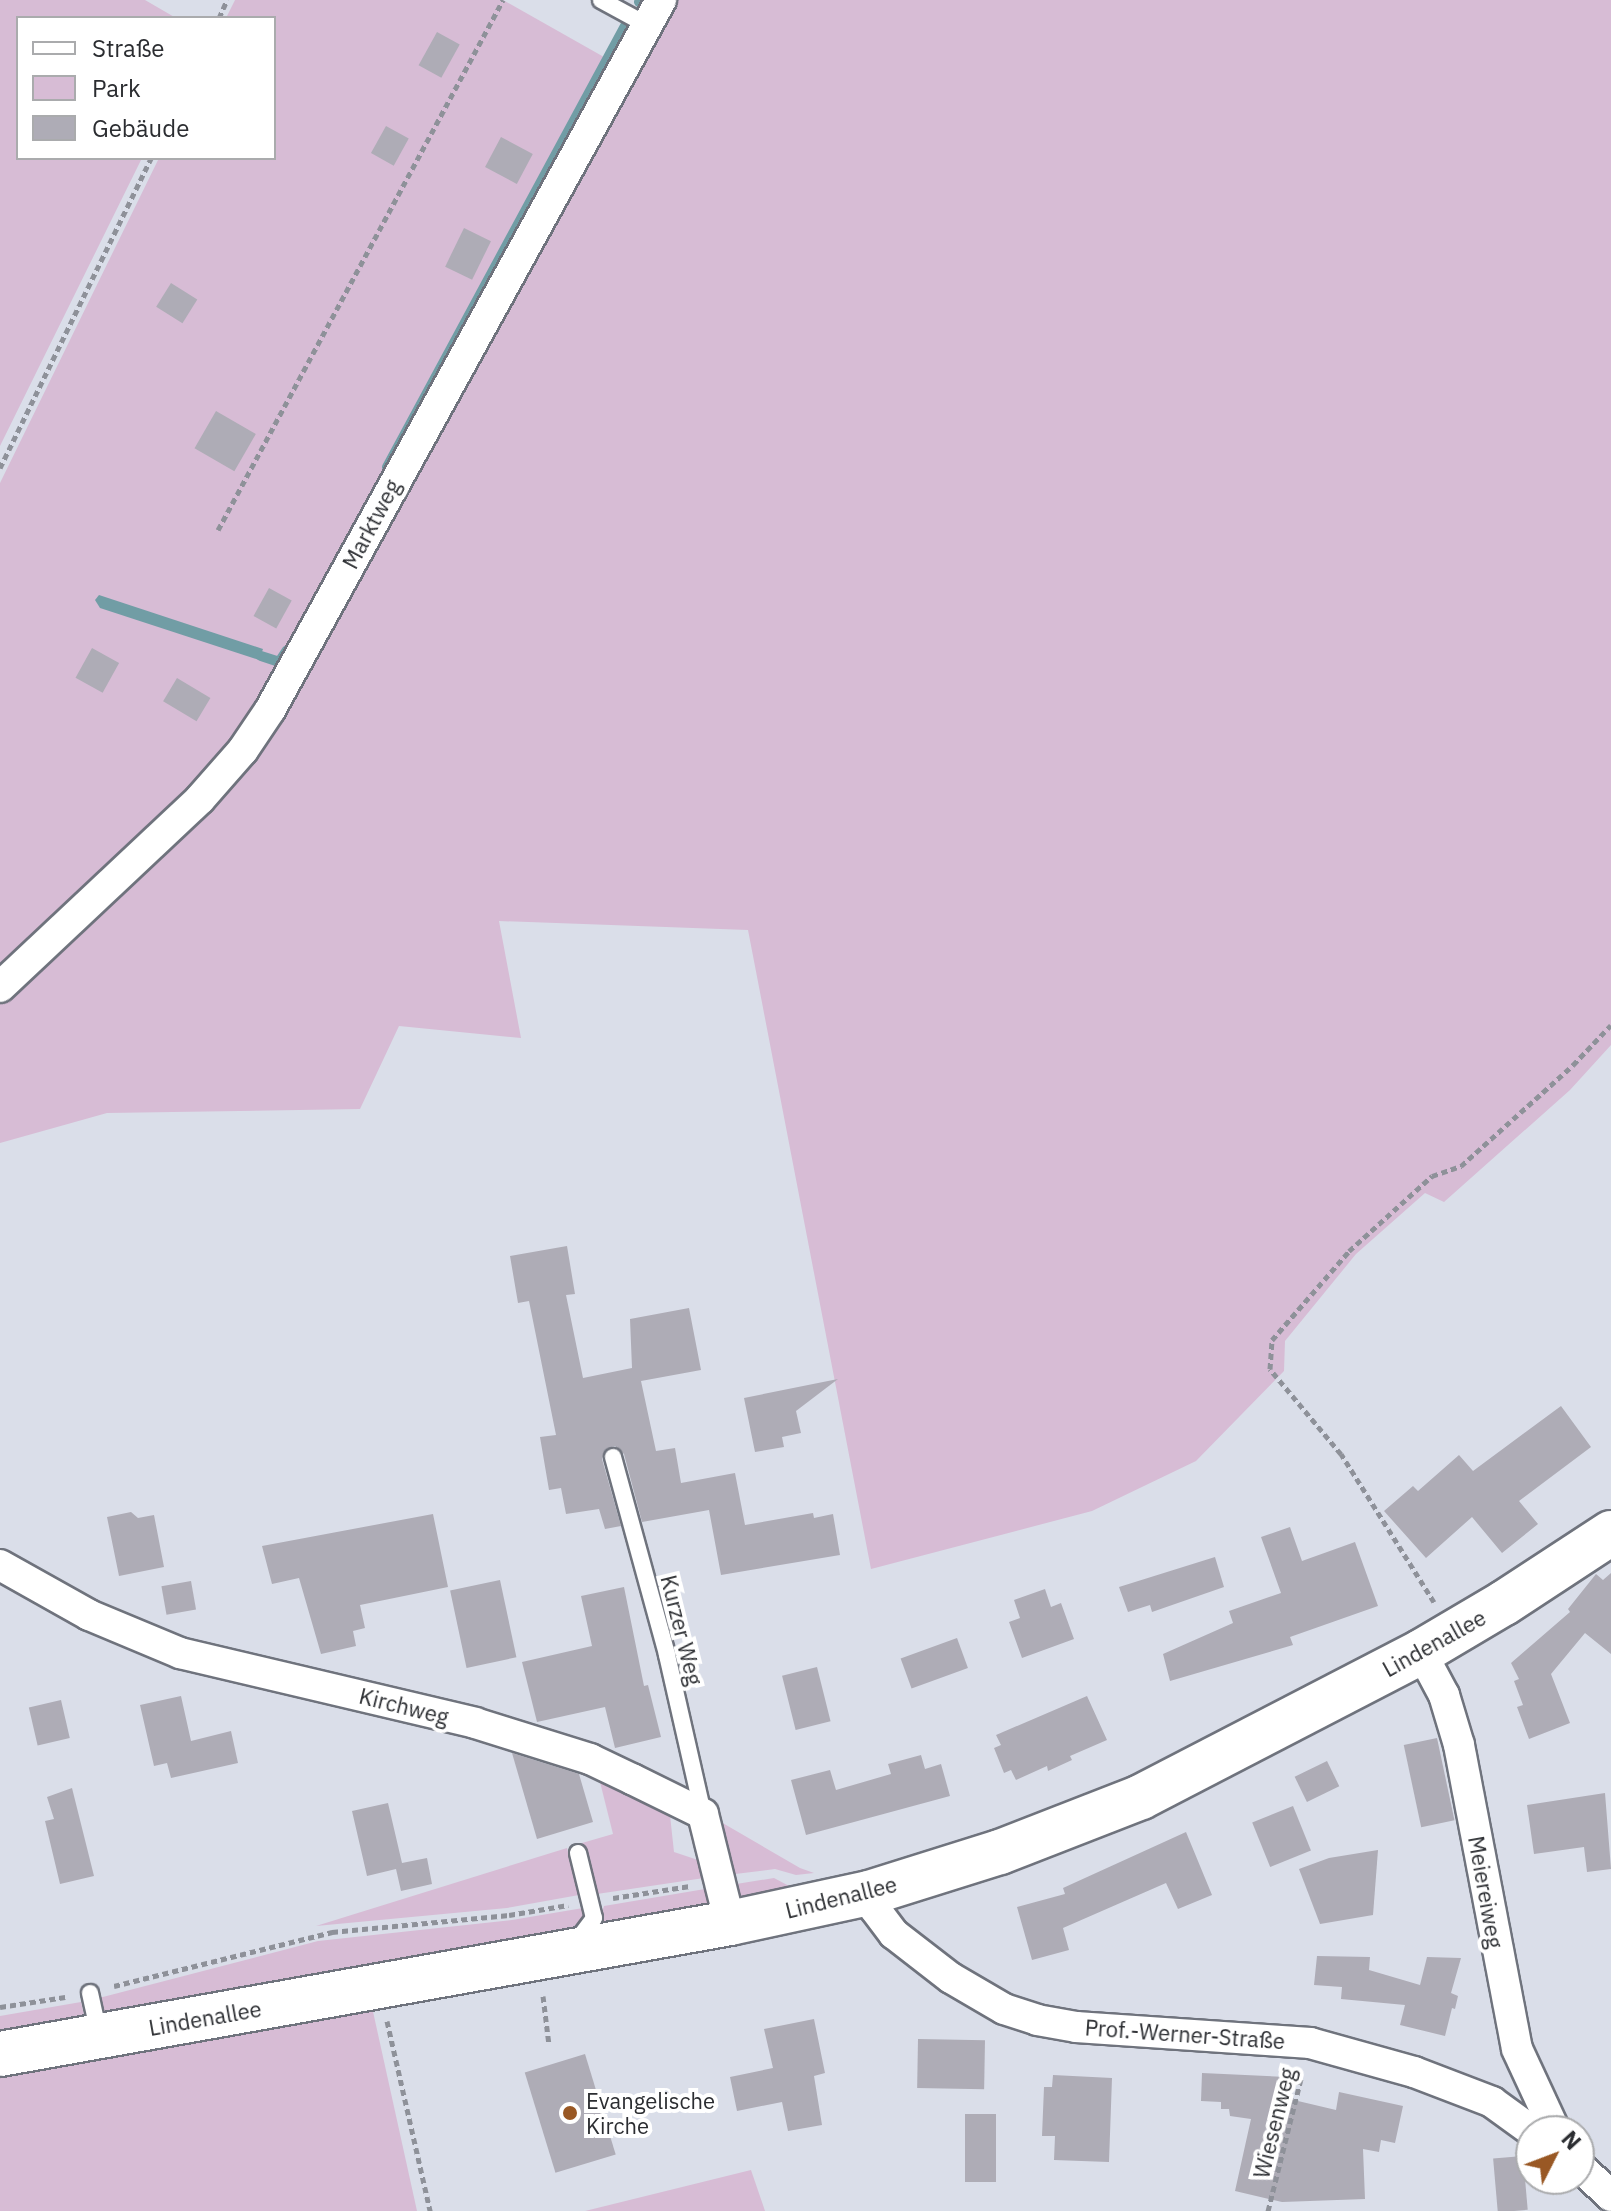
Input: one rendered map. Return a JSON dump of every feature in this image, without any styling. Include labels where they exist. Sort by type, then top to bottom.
[{"type":"street","name":"Marktweg","points":[[0,987],[200,799],[243,750],[270,710],[654,12]]},
{"type":"street","name":"Lindenallee","points":[[0,2054],[730,1923],[869,1893],[1000,1852],[1141,1797],[1437,1643],[1611,1533]]},
{"type":"street","name":"Kirchweg","points":[[0,1565],[89,1615],[180,1653],[475,1723],[590,1759],[703,1814]]},
{"type":"street","name":"Meiereiweg","points":[[1437,1643],[1444,1695],[1459,1745],[1517,2049],[1548,2115]]},
{"type":"street","points":[[703,1814],[730,1923]]},
{"type":"street","name":"Prof.-Werner-Straße","points":[[869,1893],[875,1909],[894,1934],[939,1969],[1004,2009],[1037,2020],[1076,2027],[1310,2043],[1414,2072],[1492,2102],[1515,2119]]},
{"type":"street","points":[[1595,2181],[1611,2196]]},
{"type":"lane","points":[[601,0],[654,12]]},
{"type":"lane","name":"Kurzer Weg","points":[[613,1457],[667,1655],[703,1814]]},
{"type":"lane","points":[[578,1853],[594,1918],[582,1934],[584,1951]]},
{"type":"lane","points":[[90,1993],[99,2036]]},
{"type":"path","points":[[218,530],[503,0]]},
{"type":"path","points":[[0,468],[150,160]]},
{"type":"path","points":[[1437,1643],[1341,1454],[1270,1369],[1272,1340],[1349,1251],[1432,1176],[1461,1166],[1573,1065],[1611,1025]]},
{"type":"path","points":[[0,2007],[90,1993],[332,1932],[509,1915],[720,1881]]},
{"type":"path","points":[[536,1959],[549,2045]]},
{"type":"path","points":[[379,1987],[431,2209]]},
{"type":"path","name":"Wiesenweg","points":[[1268,2211],[1310,2043]]},
{"type":"green space","points":[[0,0],[145,0],[173,16],[16,16],[16,160],[141,160],[0,446]]},
{"type":"green space","points":[[235,0],[503,0],[611,61],[239,743],[0,975],[0,483],[158,160],[276,160],[276,16],[227,16]]},
{"type":"green space","points":[[672,0],[1611,0],[1611,1045],[1570,1090],[1444,1202],[1425,1193],[1356,1254],[1285,1341],[1284,1371],[1196,1461],[1092,1511],[871,1569],[748,930],[499,921],[521,1038],[399,1026],[360,1109],[107,1113],[0,1143],[0,1003],[202,811]]},
{"type":"green space","points":[[597,1770],[669,1806],[674,1852],[701,1861],[704,1878],[597,1894],[582,1843],[613,1834]]},
{"type":"green space","points":[[714,1818],[814,1873],[796,1875],[775,1869],[727,1875]]},
{"type":"green space","points":[[567,1848],[579,1895],[507,1908],[316,1926]]},
{"type":"green space","points":[[774,1878],[791,1887],[811,1890],[735,1906],[730,1885]]},
{"type":"green space","points":[[705,1889],[708,1903],[702,1913],[595,1933],[604,1906]]},
{"type":"green space","points":[[583,1908],[588,1918],[572,1937],[103,2014],[99,1998],[318,1941],[512,1920]]},
{"type":"green space","points":[[81,2002],[85,2019],[0,2038],[0,2016]]},
{"type":"green space","points":[[372,2007],[417,2211],[0,2211],[0,2073]]},
{"type":"green space","points":[[751,2170],[765,2211],[585,2211]]},
{"type":"water","points":[[99,595],[263,649],[259,660],[100,608],[95,600]]},
{"type":"building","points":[[437,32],[460,45],[441,78],[419,65]]},
{"type":"building","points":[[386,126],[409,139],[394,166],[371,153]]},
{"type":"building","points":[[501,137],[533,154],[517,184],[485,167]]},
{"type":"building","points":[[464,228],[491,241],[472,280],[445,267]]},
{"type":"building","points":[[171,283],[197,299],[182,323],[156,307]]},
{"type":"building","points":[[216,411],[256,434],[234,471],[194,448]]},
{"type":"building","points":[[269,588],[292,601],[276,629],[253,616]]},
{"type":"building","points":[[92,648],[119,663],[103,693],[76,678]]},
{"type":"building","points":[[177,678],[210,698],[197,721],[163,701]]},
{"type":"building","points":[[567,1246],[575,1294],[566,1295],[583,1378],[632,1368],[630,1319],[689,1308],[701,1370],[641,1381],[656,1451],[675,1448],[681,1483],[735,1473],[745,1525],[813,1513],[814,1518],[833,1514],[840,1555],[721,1575],[709,1510],[642,1522],[624,1454],[615,1446],[606,1449],[602,1459],[621,1526],[605,1529],[599,1509],[566,1514],[561,1488],[549,1490],[540,1437],[556,1435],[529,1301],[518,1303],[510,1256]]},
{"type":"building","points":[[838,1379],[796,1411],[801,1433],[782,1437],[784,1447],[755,1452],[744,1398]]},
{"type":"building","points":[[1561,1406],[1591,1447],[1519,1501],[1538,1524],[1502,1553],[1472,1517],[1426,1558],[1384,1511],[1413,1486],[1418,1491],[1459,1455],[1473,1471]]},
{"type":"building","points":[[131,1512],[138,1518],[154,1515],[164,1567],[119,1576],[107,1517]]},
{"type":"building","points":[[433,1514],[448,1587],[360,1605],[365,1628],[353,1631],[356,1646],[321,1654],[299,1578],[272,1584],[262,1546]]},
{"type":"building","points":[[1290,1527],[1302,1561],[1355,1542],[1378,1606],[1290,1637],[1293,1645],[1170,1681],[1163,1654],[1233,1623],[1229,1611],[1281,1593],[1261,1537]]},
{"type":"building","points":[[1215,1557],[1224,1587],[1152,1612],[1150,1605],[1128,1612],[1119,1587]]},
{"type":"building","points":[[1611,1573],[1611,1654],[1585,1633],[1551,1674],[1570,1723],[1529,1739],[1517,1707],[1523,1705],[1514,1681],[1519,1679],[1511,1663],[1570,1612],[1568,1609],[1596,1574],[1603,1580]]},
{"type":"building","points":[[500,1580],[516,1657],[467,1668],[450,1591]]},
{"type":"building","points":[[191,1581],[196,1610],[166,1615],[161,1586]]},
{"type":"building","points":[[624,1587],[644,1686],[648,1685],[661,1737],[615,1748],[605,1707],[537,1722],[522,1662],[592,1646],[581,1596]]},
{"type":"building","points":[[1045,1589],[1051,1607],[1061,1603],[1074,1639],[1022,1658],[1009,1622],[1020,1618],[1014,1600]]},
{"type":"building","points":[[957,1638],[968,1668],[912,1689],[901,1659]]},
{"type":"building","points":[[817,1667],[831,1721],[796,1730],[782,1676]]},
{"type":"building","points":[[181,1696],[191,1741],[231,1731],[238,1763],[171,1778],[167,1763],[154,1766],[140,1705]]},
{"type":"building","points":[[1087,1696],[1107,1740],[1070,1756],[1072,1760],[1048,1771],[1047,1766],[1016,1780],[1011,1770],[1004,1773],[994,1748],[1001,1745],[996,1735]]},
{"type":"building","points":[[61,1700],[70,1738],[38,1745],[29,1707]]},
{"type":"building","points":[[1437,1738],[1454,1820],[1421,1827],[1404,1745]]},
{"type":"building","points":[[512,1753],[579,1774],[593,1822],[537,1839]]},
{"type":"building","points":[[921,1755],[925,1769],[941,1764],[950,1796],[806,1835],[791,1780],[830,1770],[836,1790],[891,1774],[888,1764]]},
{"type":"building","points":[[1327,1761],[1339,1786],[1307,1802],[1295,1777]]},
{"type":"building","points":[[72,1788],[94,1876],[60,1884],[45,1821],[54,1819],[47,1797]]},
{"type":"building","points":[[1605,1793],[1611,1869],[1587,1872],[1584,1847],[1534,1854],[1527,1805]]},
{"type":"building","points":[[388,1803],[402,1863],[427,1858],[432,1884],[401,1891],[396,1869],[367,1876],[352,1811]]},
{"type":"building","points":[[1293,1806],[1311,1851],[1270,1867],[1252,1822]]},
{"type":"building","points":[[1186,1832],[1212,1895],[1178,1909],[1166,1883],[1063,1928],[1069,1950],[1032,1960],[1017,1907],[1065,1894],[1063,1888]]},
{"type":"building","points":[[1378,1850],[1373,1915],[1320,1924],[1299,1869],[1329,1858]]},
{"type":"building","points":[[1317,1956],[1370,1957],[1369,1970],[1420,1985],[1427,1957],[1461,1958],[1451,1993],[1458,1996],[1445,2036],[1400,2025],[1405,2005],[1341,1999],[1342,1987],[1314,1985]]},
{"type":"building","points":[[814,2019],[825,2073],[814,2076],[822,2125],[788,2131],[782,2102],[737,2111],[730,2077],[773,2068],[764,2029]]},
{"type":"building","points":[[918,2039],[985,2040],[984,2089],[917,2088]]},
{"type":"building","name":"Evangelische Kirche","points":[[585,2054],[616,2154],[555,2173],[525,2072]]},
{"type":"building","points":[[1202,2073],[1286,2077],[1281,2097],[1336,2110],[1339,2092],[1403,2106],[1395,2143],[1381,2140],[1379,2152],[1363,2149],[1365,2199],[1282,2202],[1235,2191],[1251,2119],[1230,2116],[1229,2109],[1221,2109],[1221,2102],[1201,2101]]},
{"type":"building","points":[[1053,2075],[1112,2078],[1109,2162],[1054,2160],[1055,2136],[1042,2136],[1044,2087],[1052,2087]]},
{"type":"building","points":[[965,2114],[996,2114],[996,2182],[965,2182]]},
{"type":"building","points":[[1515,2157],[1515,2195],[1526,2195],[1528,2210],[1498,2211],[1493,2159]]},
{"type":"waterway","points":[[387,467],[626,24]]},
{"type":"waterway","points":[[261,656],[279,662],[287,650]]},
{"type":"place","name":"Evangelische Kirche","points":[[570,2113]]}]
